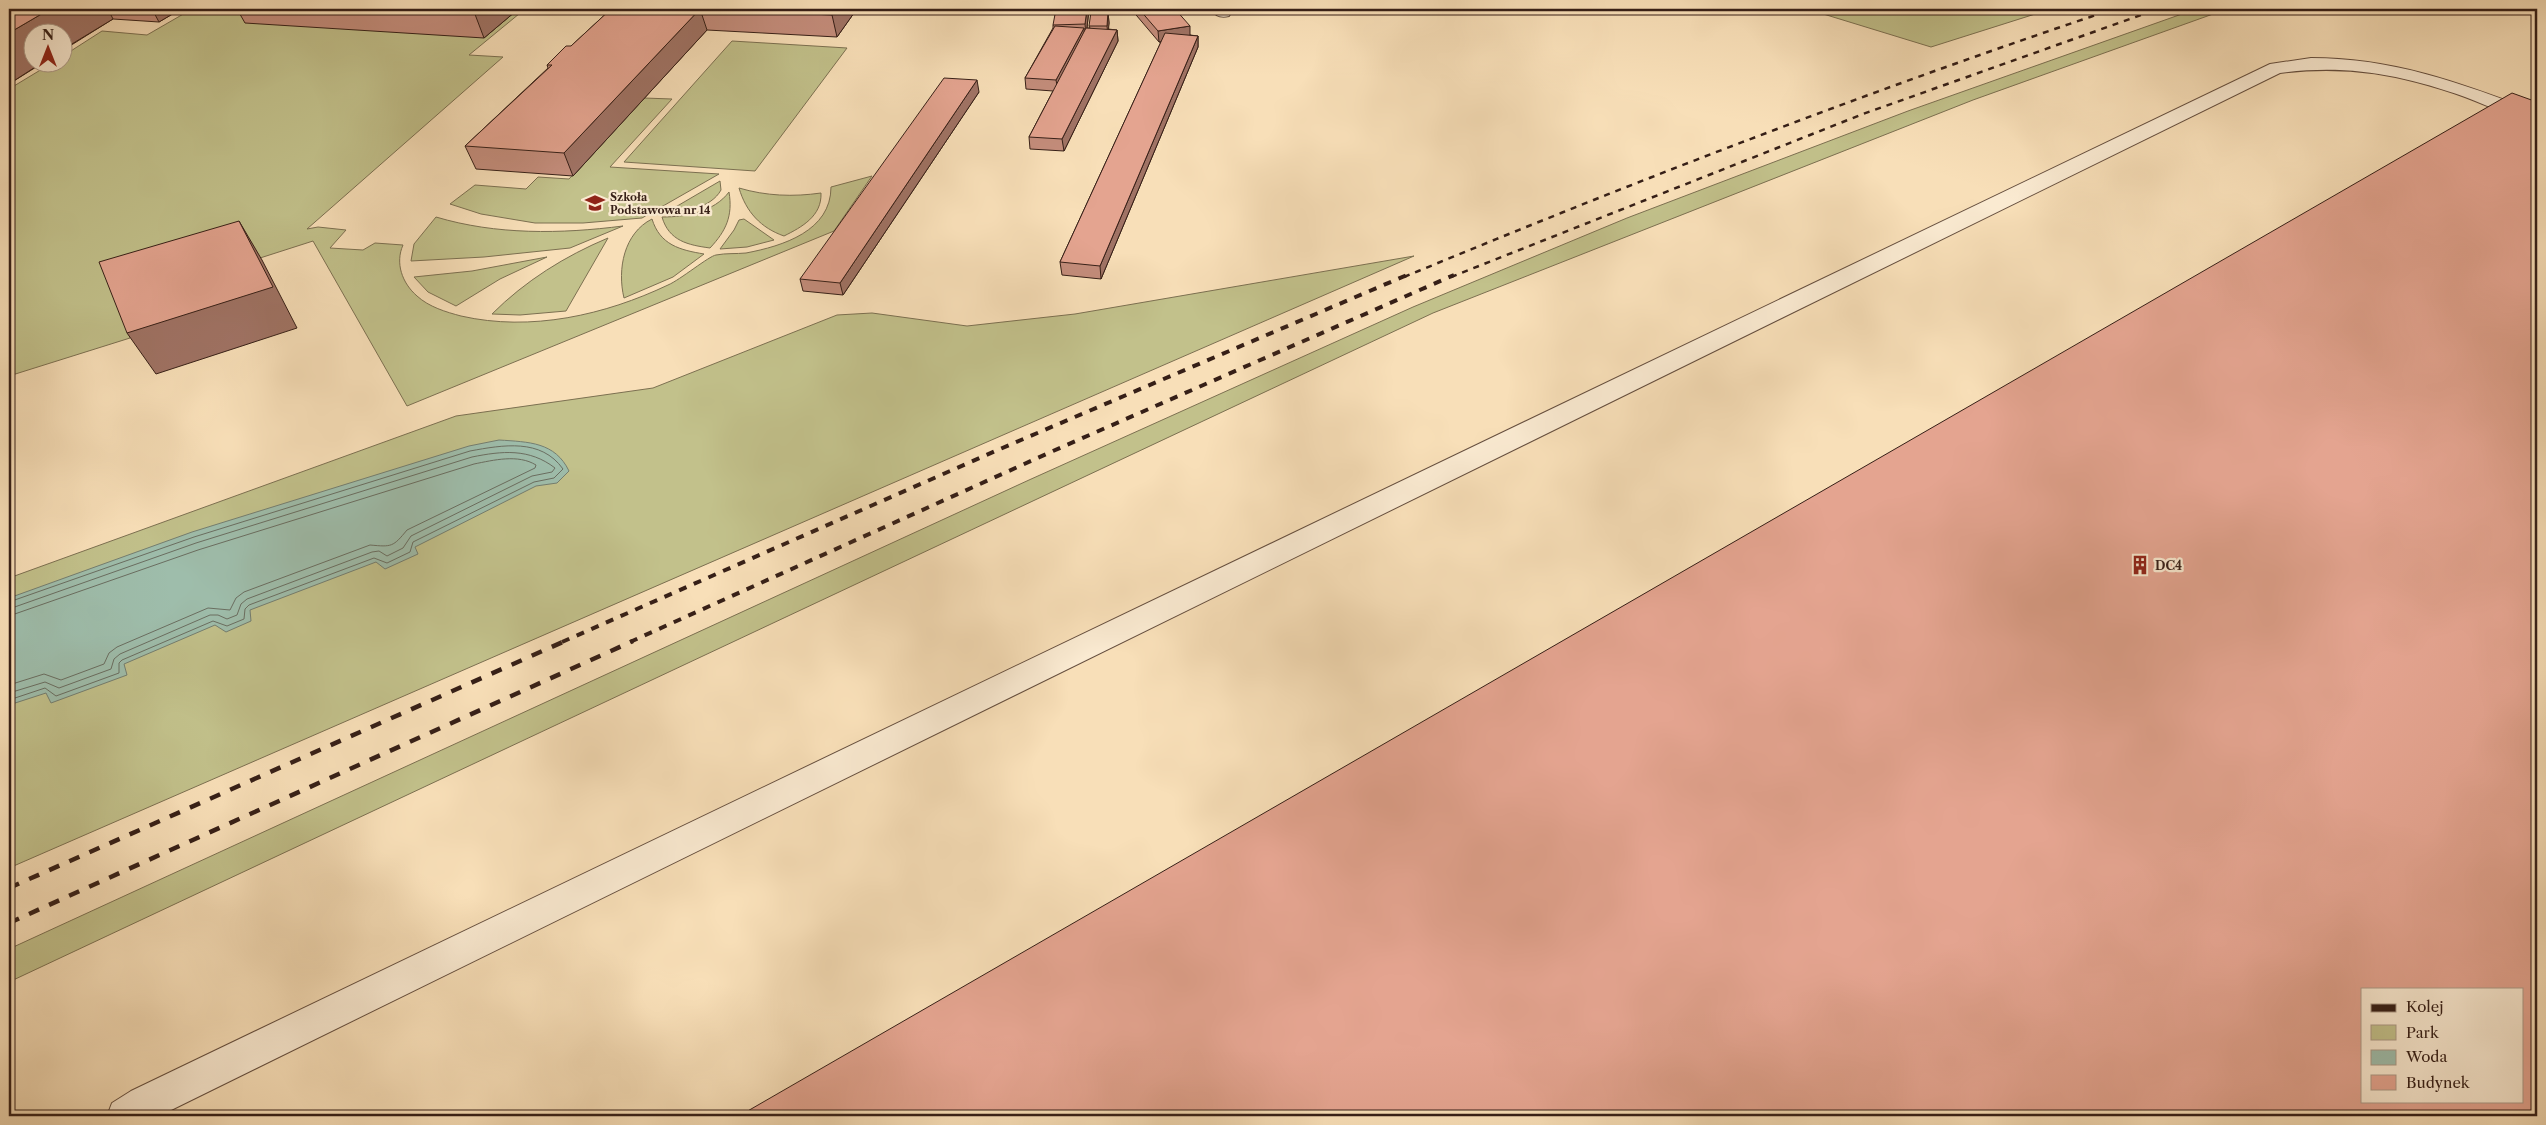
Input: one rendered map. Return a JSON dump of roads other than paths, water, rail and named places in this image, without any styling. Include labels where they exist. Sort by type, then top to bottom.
[{"type":"lane","points":[[126,1116],[144,1104],[2276,68],[2306,62],[2344,63],[2399,71],[2451,86],[2537,118]]},
{"type":"water","points":[[499,440],[540,445],[556,454],[569,471],[557,483],[536,486],[415,547],[418,554],[385,569],[376,562],[250,610],[251,621],[226,632],[215,625],[124,664],[127,675],[51,703],[46,693],[9,705],[9,598],[192,532],[469,446]]},
{"type":"railway","points":[[1404,277],[1580,205],[1846,103],[2114,9]]},
{"type":"railway","points":[[1451,277],[1863,114],[2158,9]]},
{"type":"railway","points":[[562,642],[1000,449],[1407,275]]},
{"type":"railway","points":[[630,642],[1053,451],[1454,275]]},
{"type":"railway","points":[[9,888],[565,641]]},
{"type":"railway","points":[[9,923],[633,641]]},
{"type":"place","name":"Szkoła Podstawowa nr 14","points":[[595,203]]},
{"type":"place","name":"DC4","points":[[2140,565]]}]
